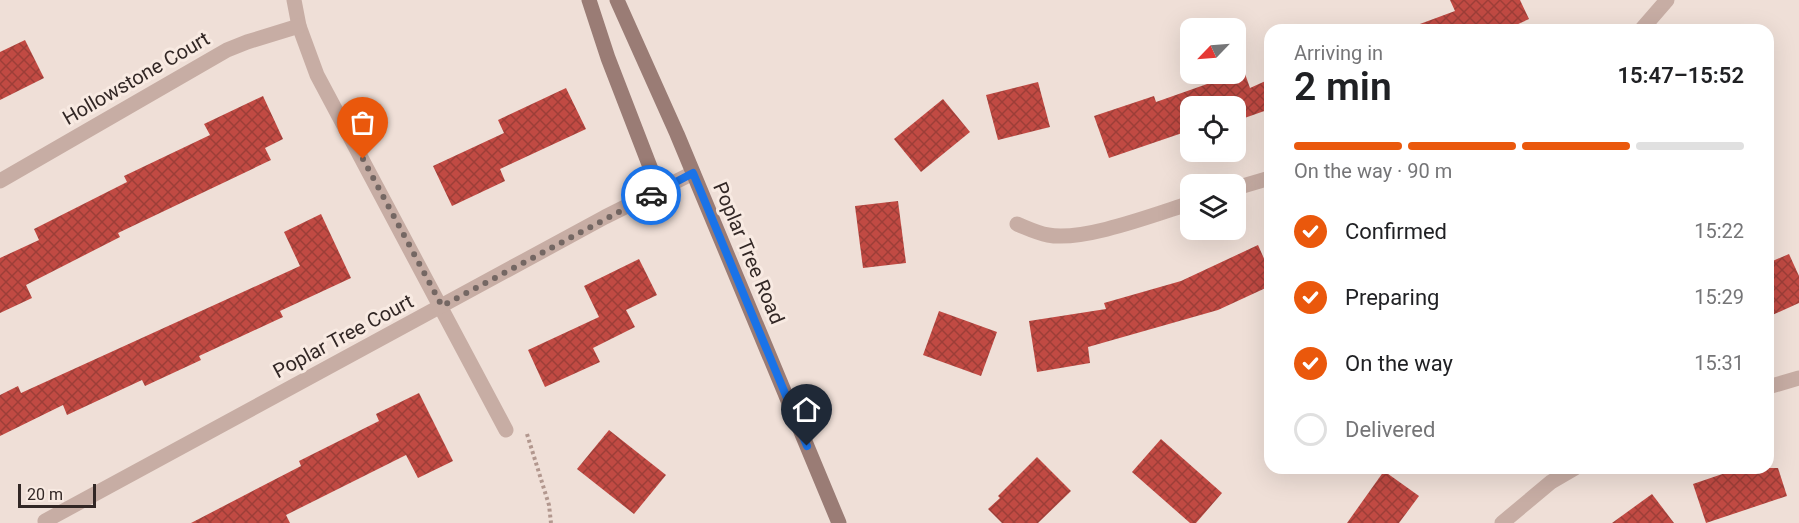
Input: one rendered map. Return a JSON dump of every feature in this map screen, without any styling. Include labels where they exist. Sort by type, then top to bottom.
[{"type":"main road","points":[[589,0],[604,48],[652,172],[650,195]]},
{"type":"main road","name":"Poplar Tree Road","points":[[617,0],[693,173],[839,523]]},
{"type":"street","points":[[294,0],[299,26],[317,75],[507,430]]},
{"type":"street","points":[[1646,24],[1667,0]]},
{"type":"street","name":"Hollowstone Court","points":[[0,181],[227,50],[299,26]]},
{"type":"street","name":"Poplar Tree Court","points":[[45,521],[693,173]]},
{"type":"street","points":[[1246,185],[1264,180]]},
{"type":"street","points":[[1017,224],[1049,235],[1076,234],[1107,229],[1180,206]]},
{"type":"street","points":[[1774,385],[1799,378]]},
{"type":"street","points":[[1502,523],[1551,482],[1565,474]]},
{"type":"path","points":[[526,433],[549,505],[551,523]]},
{"type":"building","points":[[1450,0],[1520,0],[1529,19],[1518,24],[1420,24],[1455,11]]},
{"type":"building","points":[[25,40],[44,78],[0,100],[0,52]]},
{"type":"building","points":[[1246,77],[1250,88],[1264,82],[1264,111],[1246,117],[1246,96],[1180,96],[1180,134],[1109,158],[1094,116],[1154,96],[1156,102],[1207,84],[1246,84]]},
{"type":"building","points":[[1038,82],[1050,127],[998,140],[986,95]]},
{"type":"building","points":[[566,88],[586,129],[500,169],[505,181],[452,206],[433,166],[504,133],[498,120]]},
{"type":"building","points":[[263,96],[283,139],[265,148],[271,160],[118,233],[120,237],[26,285],[32,298],[0,313],[0,258],[39,240],[34,229],[127,182],[124,176],[210,135],[204,124]]},
{"type":"building","points":[[943,99],[970,132],[921,172],[894,139]]},
{"type":"building","points":[[898,201],[906,263],[863,268],[855,206]]},
{"type":"building","points":[[321,214],[351,278],[280,311],[283,317],[199,356],[201,360],[145,386],[142,380],[67,415],[63,405],[0,436],[0,395],[18,386],[21,393],[300,266],[284,232]]},
{"type":"building","points":[[1258,245],[1264,258],[1264,289],[1218,310],[1088,347],[1090,363],[1037,372],[1029,321],[1106,309],[1104,303],[1181,281]]},
{"type":"building","points":[[1789,254],[1799,276],[1799,303],[1774,314],[1774,260]]},
{"type":"building","points":[[639,259],[657,295],[626,310],[635,327],[593,348],[600,362],[545,387],[528,350],[599,317],[584,286]]},
{"type":"building","points":[[939,311],[997,332],[981,376],[923,355]]},
{"type":"building","points":[[419,393],[453,461],[418,478],[406,455],[286,515],[290,523],[191,523],[301,466],[299,461],[379,421],[376,414]]},
{"type":"building","points":[[609,430],[666,475],[634,514],[577,469]]},
{"type":"building","points":[[1161,439],[1222,493],[1196,523],[1190,523],[1132,472]]},
{"type":"building","points":[[1037,457],[1071,491],[1038,523],[1002,523],[988,509]]},
{"type":"building","points":[[1774,468],[1778,468],[1787,496],[1706,523],[1693,484],[1722,474],[1774,474]]},
{"type":"building","points":[[1382,474],[1388,474],[1419,496],[1399,523],[1347,523]]},
{"type":"building","points":[[1652,494],[1674,523],[1612,523]]},
{"type":"way so far","points":[[363,159],[442,306],[605,217],[651,195]]},
{"type":"route","points":[[651,195],[693,173],[807,446]]}]
